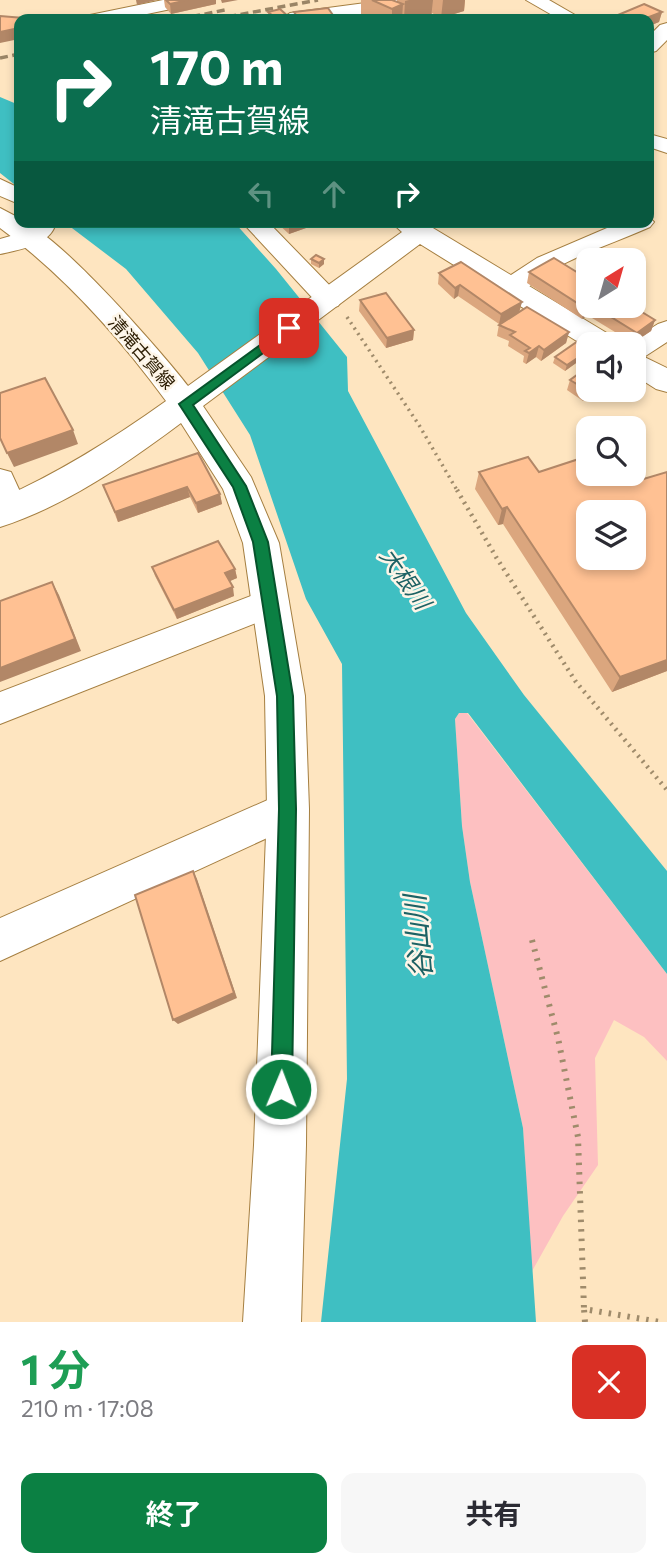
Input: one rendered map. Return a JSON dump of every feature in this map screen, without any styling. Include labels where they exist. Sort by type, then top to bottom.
[{"type":"main road","name":"清滝古賀線","points":[[0,216],[17,238],[81,283],[145,351],[197,394],[329,300],[411,228]]},
{"type":"main road","name":"清滝古賀線","points":[[414,228],[584,332]]},
{"type":"main road","points":[[646,369],[667,382]]},
{"type":"main road","points":[[4,501],[58,487],[123,449],[197,394],[261,542],[285,696],[288,809],[280,1145],[272,1322]]},
{"type":"street","points":[[123,11],[189,0]]},
{"type":"street","points":[[355,14],[427,0]]},
{"type":"street","points":[[535,0],[563,14]]},
{"type":"street","points":[[654,52],[667,29]]},
{"type":"street","points":[[260,228],[329,300]]},
{"type":"street","points":[[511,287],[546,263],[629,228]]},
{"type":"street","points":[[646,343],[667,330]]},
{"type":"street","points":[[0,708],[272,602]]},
{"type":"street","points":[[0,940],[288,809]]},
{"type":"path","points":[[329,300],[343,311],[419,425],[496,557],[576,682],[667,790]]},
{"type":"path","points":[[532,940],[558,1038],[578,1137],[585,1322]]},
{"type":"path","points":[[584,1308],[660,1322]]},
{"type":"shaded area","points":[[459,713],[467,713],[667,974],[667,1061],[644,1037],[614,1020],[595,1058],[598,1165],[563,1216],[531,1273],[523,1128],[470,882],[462,826],[455,719]]},
{"type":"water","points":[[0,97],[14,103],[14,184],[0,173]]},
{"type":"water","points":[[72,228],[239,228],[347,357],[348,391],[466,613],[524,695],[667,871],[667,974],[468,713],[459,713],[455,719],[462,826],[470,882],[523,1128],[536,1322],[321,1322],[347,1079],[342,664],[306,599],[250,435],[198,353],[126,269]]},
{"type":"building","points":[[166,0],[188,0],[170,4]]},
{"type":"building","points":[[372,0],[392,0],[403,4],[392,9]]},
{"type":"building","points":[[644,4],[662,12],[654,15],[620,14]]},
{"type":"building","points":[[328,8],[332,14],[295,14],[294,12]]},
{"type":"building","points":[[280,9],[286,14],[271,14],[268,12]]},
{"type":"building","points":[[0,16],[14,17],[14,29],[0,32]]},
{"type":"building","points":[[316,255],[324,259],[319,263],[311,259]]},
{"type":"building","points":[[554,258],[576,272],[576,302],[529,272]]},
{"type":"building","points":[[461,262],[522,302],[501,314],[460,285],[455,288],[439,273]]},
{"type":"building","points":[[386,293],[414,330],[387,338],[360,300]]},
{"type":"building","points":[[527,307],[569,332],[544,350],[539,346],[529,353],[525,351],[530,348],[510,335],[515,332],[499,325]]},
{"type":"building","points":[[646,315],[655,320],[635,332],[613,318],[646,318]]},
{"type":"building","points":[[576,342],[576,359],[567,365],[555,357]]},
{"type":"building","points":[[45,378],[73,430],[7,453],[0,438],[0,393]]},
{"type":"building","points":[[198,453],[220,494],[196,503],[187,487],[115,512],[103,485]]},
{"type":"building","points":[[528,457],[539,472],[576,460],[576,486],[646,486],[646,478],[667,472],[667,660],[620,677],[507,507],[502,509],[479,472]]},
{"type":"building","points":[[218,541],[235,569],[225,573],[233,587],[174,610],[152,567]]},
{"type":"building","points":[[52,582],[75,639],[0,668],[0,601]]},
{"type":"building","points":[[193,871],[234,993],[173,1020],[135,895]]},
{"type":"railway","points":[[243,14],[318,0]]},
{"type":"railway","points":[[205,14],[225,10]]},
{"type":"railway","points":[[0,58],[14,55]]},
{"type":"route","points":[[281,1089],[288,809],[285,696],[272,602],[261,542],[239,486],[186,404],[208,385],[289,328]]},
{"type":"water label","name":"大根川","points":[[406,578]]},
{"type":"water label","name":"谷山川","points":[[417,937]]}]
